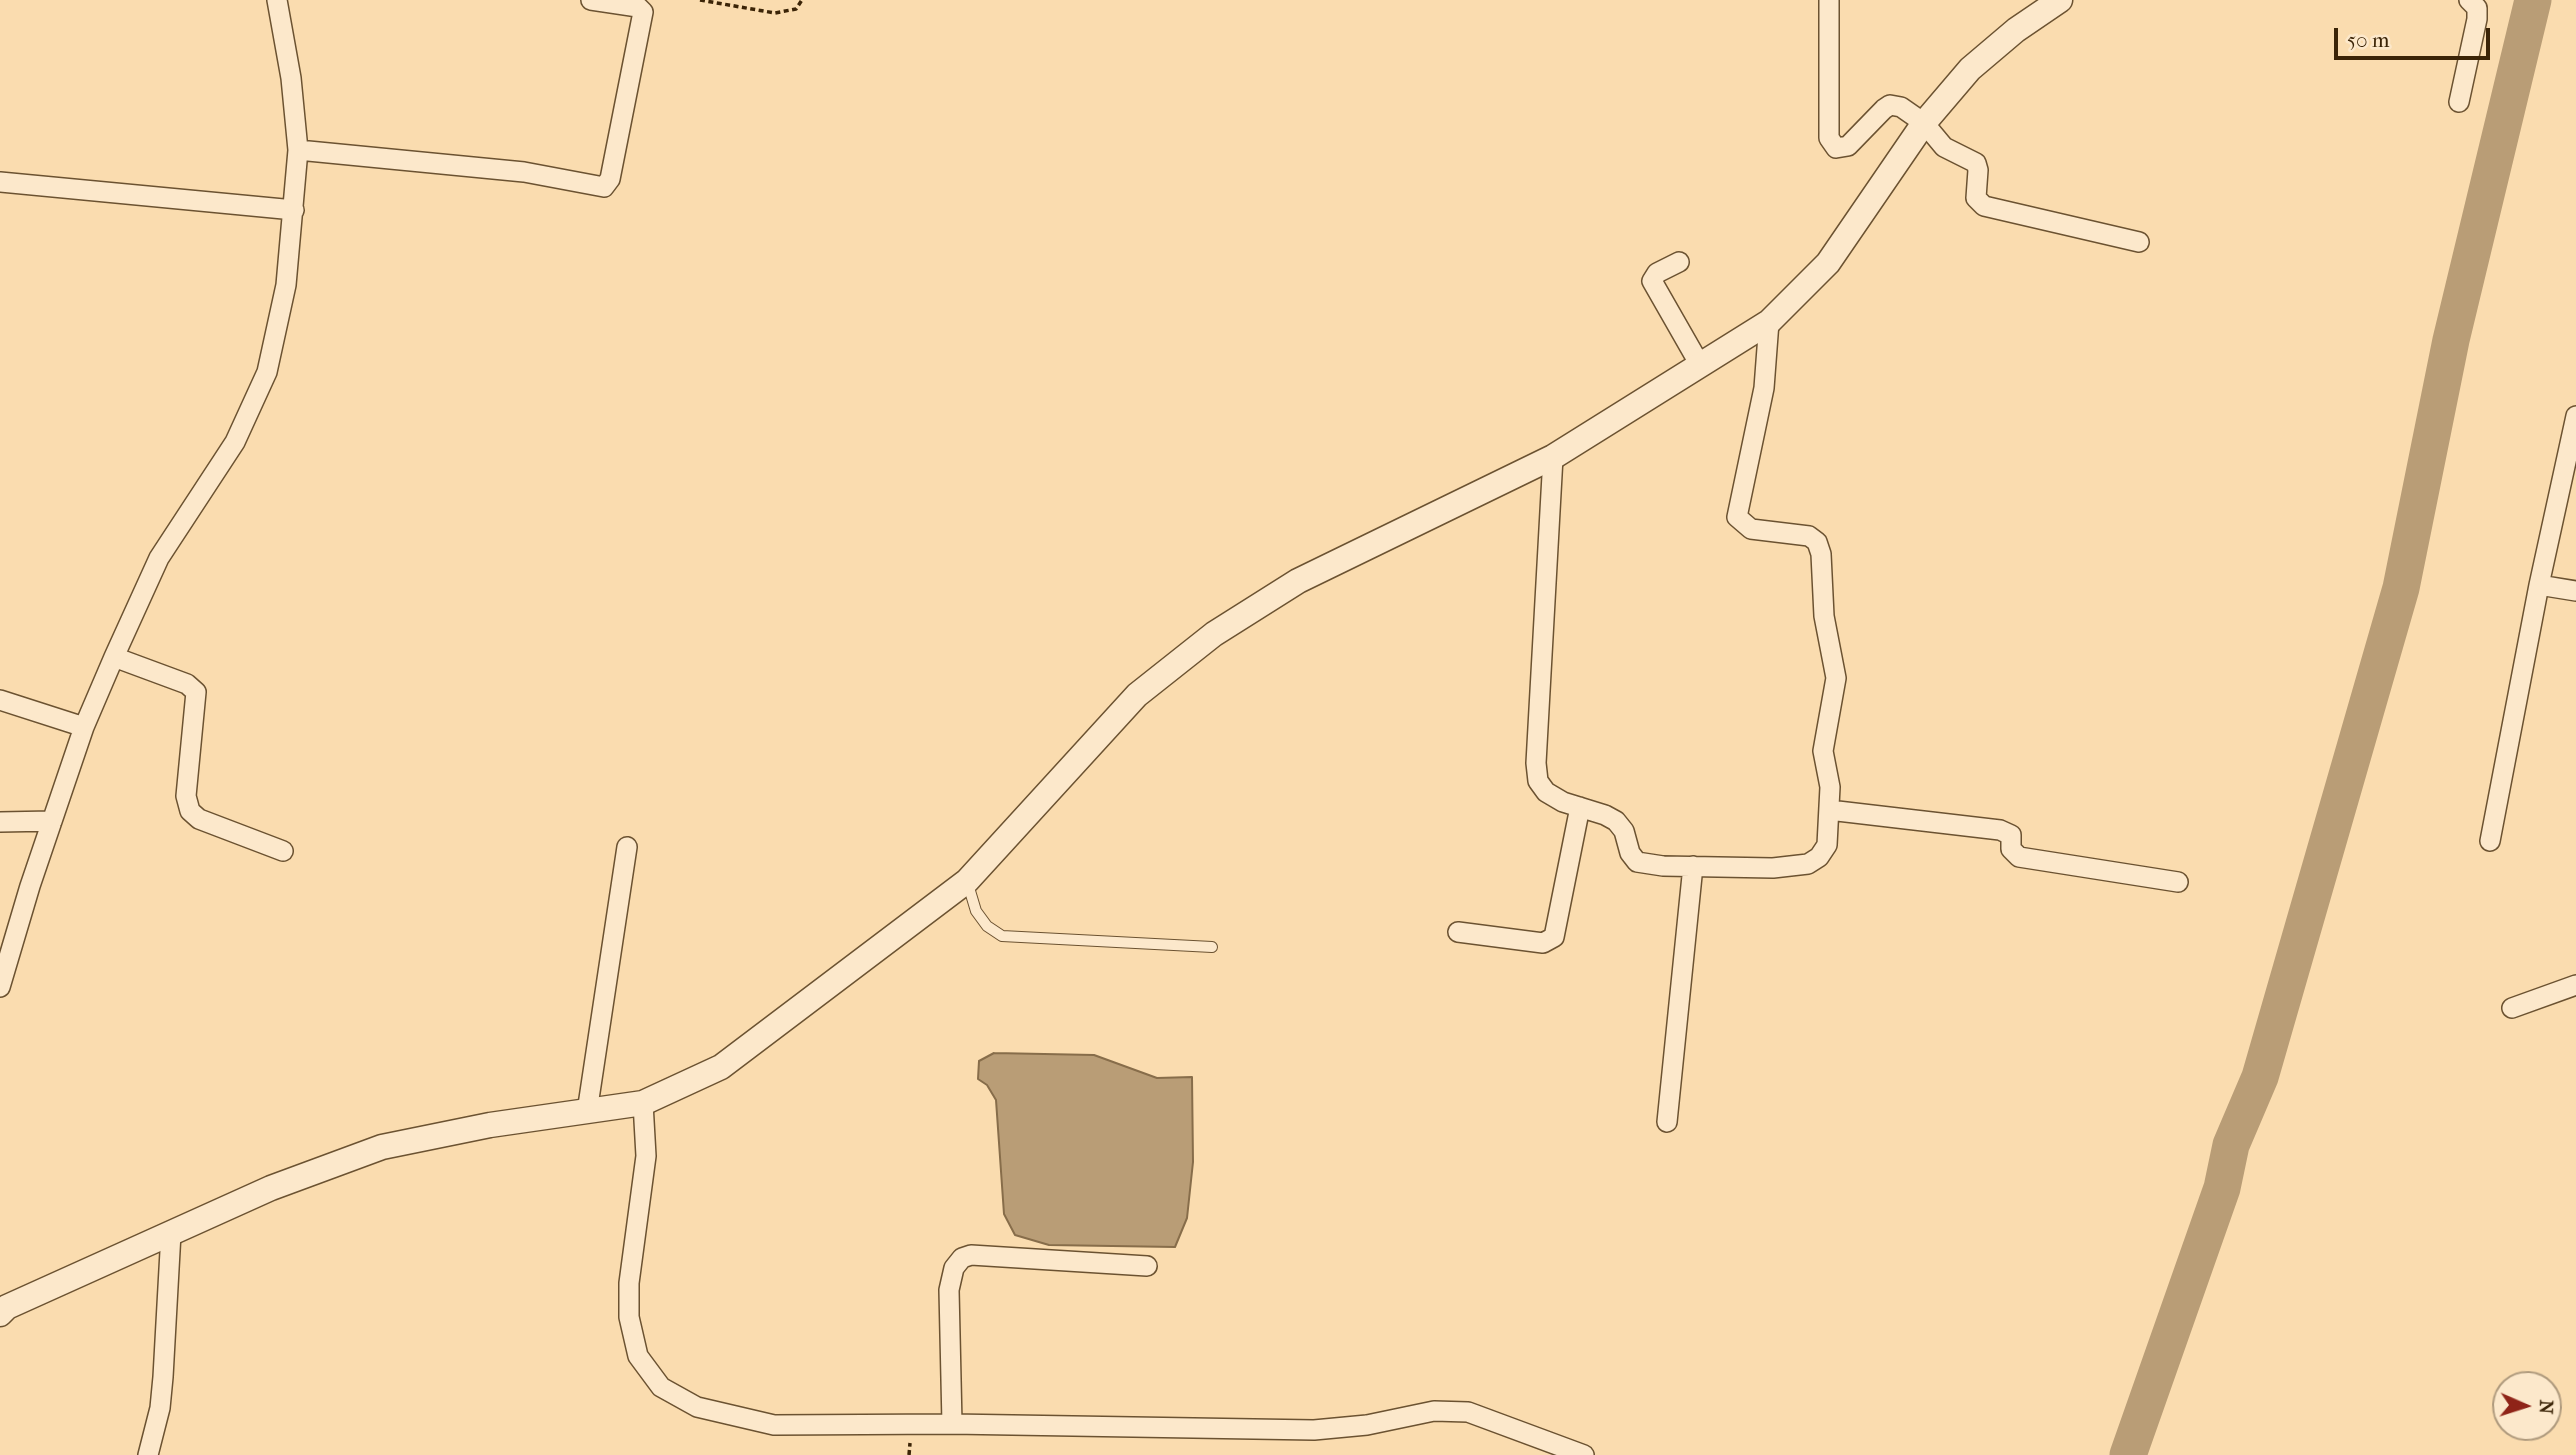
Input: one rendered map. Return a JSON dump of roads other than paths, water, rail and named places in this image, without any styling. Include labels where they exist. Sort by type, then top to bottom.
[{"type":"street","points":[[0,987],[84,727],[114,657],[159,558],[235,442],[267,372],[286,285],[298,150],[291,78],[277,0]]},
{"type":"street","points":[[298,150],[524,172],[604,187],[610,179],[643,12],[638,7],[590,0]]},
{"type":"street","points":[[1829,0],[1831,144],[1836,148],[1848,146],[1890,106],[1901,107],[1924,123],[1944,146],[1976,163],[1976,198],[1984,206],[2139,242]]},
{"type":"street","points":[[0,1314],[7,1307],[271,1188],[382,1147],[490,1125],[643,1103],[721,1067],[967,881],[1137,695],[1213,634],[1298,581],[1553,457],[1769,322],[1828,263],[1924,123],[1970,69],[2015,30],[2060,0]]},
{"type":"street","points":[[2459,102],[2477,19],[2477,8],[2469,0]]},
{"type":"street","points":[[0,182],[294,210]]},
{"type":"street","points":[[1679,262],[1657,273],[1652,281],[1700,365]]},
{"type":"street","points":[[1553,457],[1536,763],[1538,781],[1546,792],[1563,802],[1616,821],[1623,831],[1630,853],[1637,862],[1693,866],[1808,864],[1819,857],[1827,845],[1830,787],[1823,751],[1836,678],[1824,616],[1821,554],[1817,542],[1809,536],[1751,529],[1737,517],[1763,388],[1769,322]]},
{"type":"street","points":[[2490,841],[2539,585],[2576,416]]},
{"type":"street","points":[[2539,585],[2576,591]]},
{"type":"street","points":[[114,657],[187,684],[196,692],[186,796],[190,811],[199,819],[283,851]]},
{"type":"street","points":[[0,701],[84,727]]},
{"type":"street","points":[[1458,932],[1543,943],[1554,937],[1580,807]]},
{"type":"street","points":[[1829,810],[2000,830],[2011,835],[2013,853],[2019,856],[2178,882]]},
{"type":"street","points":[[0,822],[52,821]]},
{"type":"street","points":[[587,1112],[627,847]]},
{"type":"street","points":[[1667,1122],[1693,866]]},
{"type":"street","points":[[2512,1008],[2576,985]]},
{"type":"street","points":[[643,1103],[646,1156],[629,1283],[629,1317],[638,1356],[661,1387],[697,1407],[774,1426],[952,1424],[1314,1430],[1367,1424],[1434,1411],[1468,1412],[1584,1455]]},
{"type":"street","points":[[148,1455],[162,1387],[171,1233]]},
{"type":"street","points":[[952,1424],[949,1290],[954,1268],[962,1258],[971,1255],[1147,1266]]},
{"type":"lane","points":[[967,881],[976,911],[987,926],[1002,936],[1212,947]]},
{"type":"waterway","points":[[2128,1455],[2222,1188],[2231,1145],[2260,1077],[2401,588],[2451,340],[2533,0]]}]
